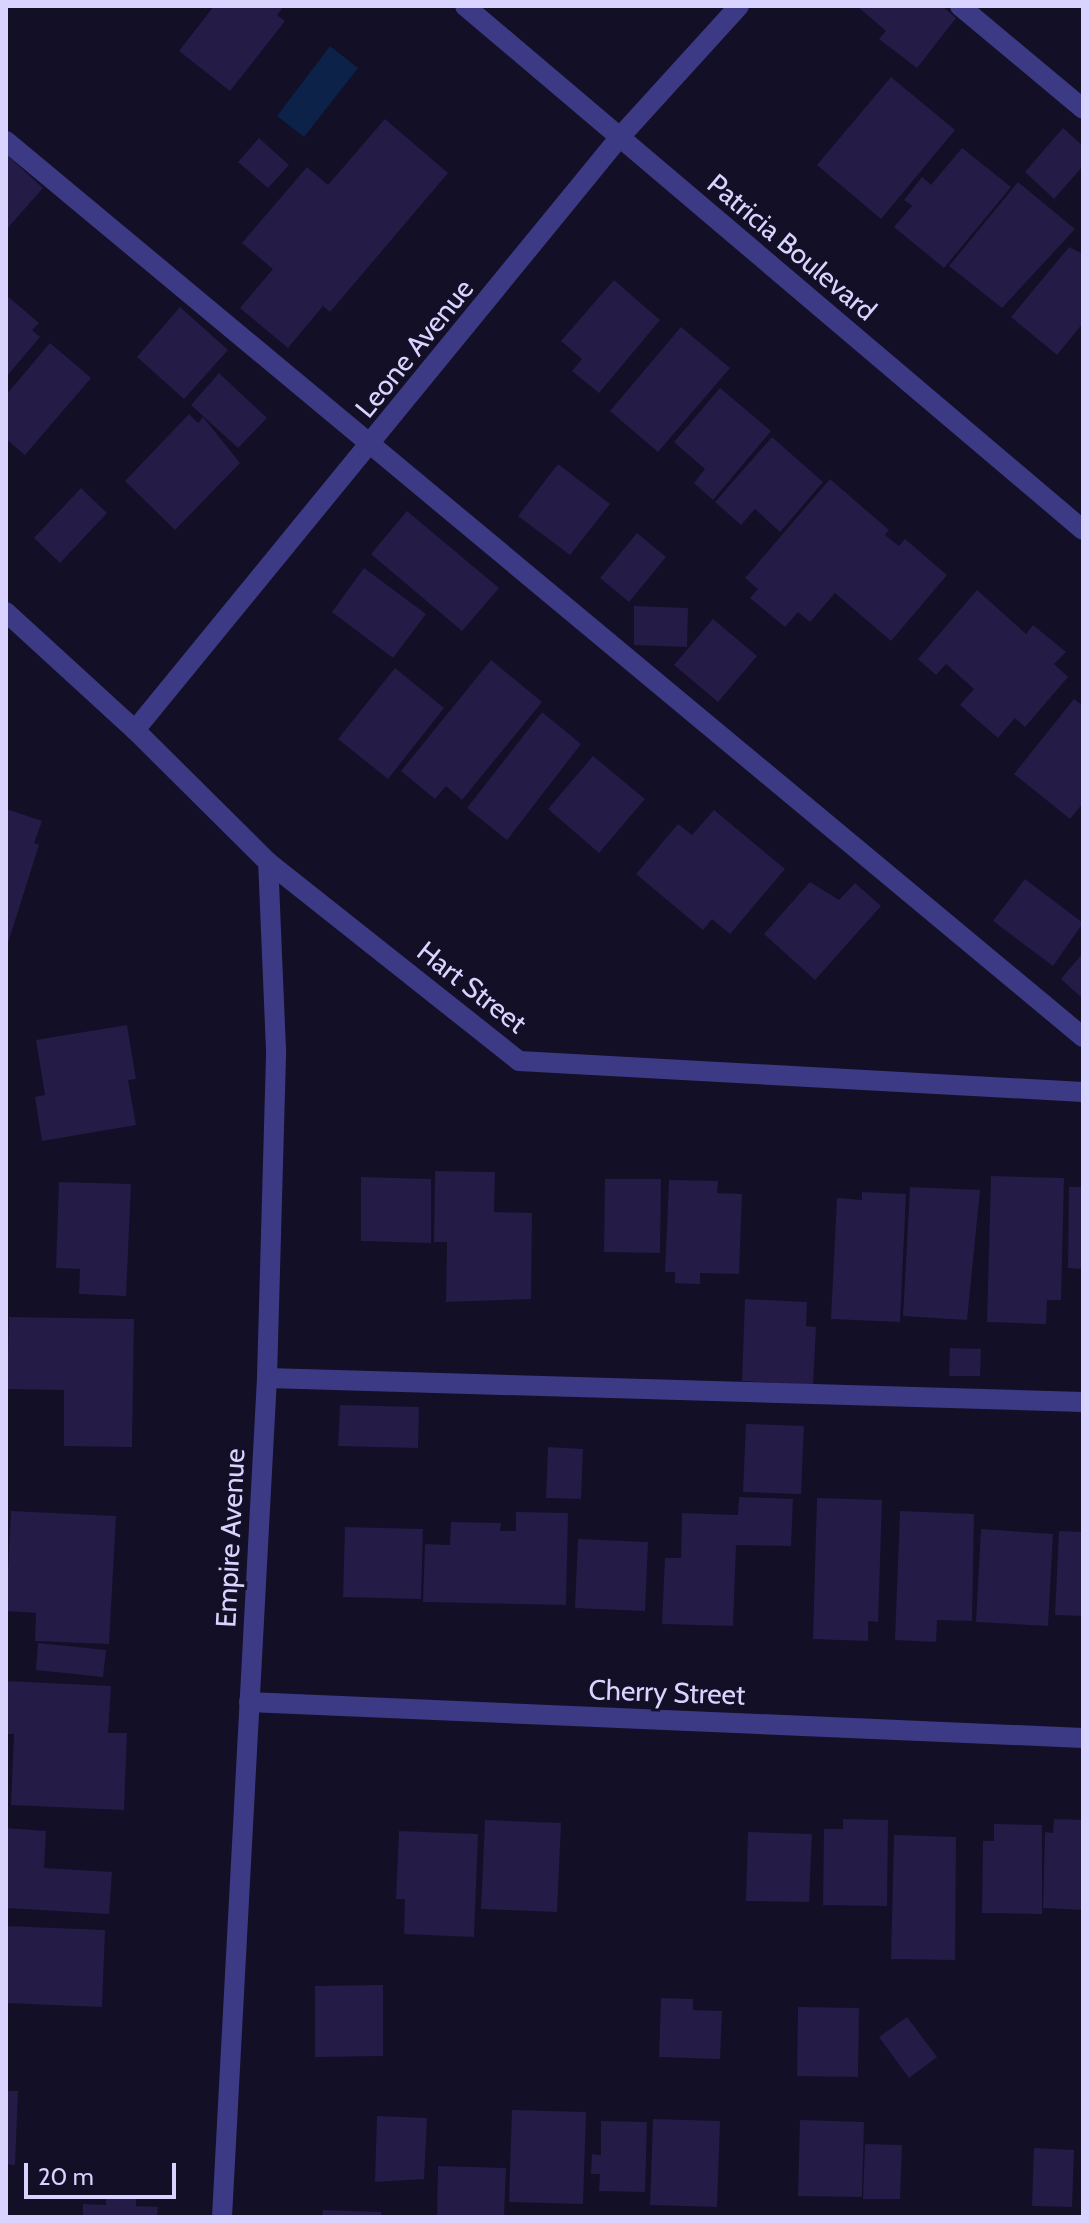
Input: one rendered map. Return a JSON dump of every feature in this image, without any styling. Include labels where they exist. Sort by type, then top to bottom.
[{"type":"street","name":"Patricia Boulevard","points":[[465,6],[1083,530]]},
{"type":"street","name":"Leone Avenue","points":[[135,730],[370,447],[619,138],[739,6]]},
{"type":"street","points":[[960,6],[1083,109]]},
{"type":"street","points":[[6,141],[370,447],[1083,1037]]},
{"type":"street","name":"Hart Street","points":[[6,612],[135,730],[268,862],[519,1061],[1083,1092]]},
{"type":"street","name":"Empire Avenue","points":[[222,2217],[267,1378],[276,1050],[268,862]]},
{"type":"street","points":[[267,1378],[1083,1402]]},
{"type":"street","name":"Cherry Street","points":[[249,1702],[1083,1738]]},
{"type":"water","points":[[330,46],[358,68],[304,137],[277,116]]},
{"type":"building","points":[[214,6],[284,6],[277,15],[285,21],[230,91],[179,51]]},
{"type":"building","points":[[857,6],[942,6],[956,18],[917,68],[879,39],[886,31]]},
{"type":"building","points":[[891,77],[955,130],[881,219],[817,165]]},
{"type":"building","points":[[385,119],[448,173],[330,312],[323,306],[288,348],[240,308],[273,269],[242,243],[307,167],[328,185]]},
{"type":"building","points":[[1063,128],[1083,146],[1083,166],[1054,199],[1025,172]]},
{"type":"building","points":[[259,138],[289,165],[268,188],[238,162]]},
{"type":"building","points":[[962,148],[1011,187],[944,268],[894,227],[912,206],[904,200],[922,177],[931,185]]},
{"type":"building","points":[[6,154],[43,188],[6,230]]},
{"type":"building","points":[[1018,182],[1075,229],[1002,308],[949,266]]},
{"type":"building","points":[[1069,247],[1083,254],[1083,323],[1057,355],[1011,317]]},
{"type":"building","points":[[614,280],[660,320],[599,393],[572,371],[582,359],[561,341]]},
{"type":"building","points":[[6,295],[39,323],[32,330],[40,337],[6,377]]},
{"type":"building","points":[[180,307],[228,350],[184,399],[137,357]]},
{"type":"building","points":[[681,327],[730,368],[658,452],[610,411]]},
{"type":"building","points":[[50,343],[91,378],[25,455],[6,439],[6,395]]},
{"type":"building","points":[[219,373],[267,418],[238,448],[191,405]]},
{"type":"building","points":[[720,388],[771,431],[713,500],[694,483],[705,469],[674,442]]},
{"type":"building","points":[[189,414],[198,423],[203,417],[240,463],[175,530],[125,481]]},
{"type":"building","points":[[772,437],[823,482],[780,532],[755,509],[741,525],[715,502]]},
{"type":"building","points":[[558,464],[610,504],[570,555],[518,516]]},
{"type":"building","points":[[830,479],[889,530],[885,535],[899,546],[905,539],[947,575],[891,641],[835,593],[810,622],[798,612],[785,627],[750,598],[758,589],[745,578]]},
{"type":"building","points":[[81,488],[107,513],[60,563],[34,538]]},
{"type":"building","points":[[407,511],[499,588],[462,631],[371,554]]},
{"type":"building","points":[[637,533],[666,557],[629,602],[600,578]]},
{"type":"building","points":[[364,568],[426,614],[393,658],[332,612]]},
{"type":"building","points":[[977,590],[1026,634],[1033,625],[1066,652],[1054,664],[1068,677],[1025,727],[1015,718],[998,738],[960,705],[974,689],[946,664],[936,675],[918,659]]},
{"type":"building","points":[[634,606],[688,608],[687,647],[634,645]]},
{"type":"building","points":[[713,619],[757,656],[718,702],[674,665]]},
{"type":"building","points":[[491,660],[542,702],[462,800],[446,786],[435,799],[401,771]]},
{"type":"building","points":[[395,668],[444,708],[388,779],[338,739]]},
{"type":"building","points":[[1074,699],[1083,706],[1083,803],[1070,819],[1014,774]]},
{"type":"building","points":[[542,712],[581,744],[507,840],[467,808]]},
{"type":"building","points":[[593,756],[645,799],[599,853],[548,809]]},
{"type":"building","points":[[6,809],[42,821],[34,843],[39,845],[7,946]]},
{"type":"building","points":[[714,810],[785,869],[730,934],[712,919],[703,930],[636,874],[678,824],[692,835]]},
{"type":"building","points":[[1025,879],[1083,923],[1053,966],[993,921]]},
{"type":"building","points":[[810,882],[839,900],[855,883],[881,906],[815,980],[764,934]]},
{"type":"building","points":[[1083,953],[1083,999],[1061,979]]},
{"type":"building","points":[[127,1025],[136,1079],[128,1080],[136,1125],[42,1141],[35,1097],[45,1095],[36,1040]]},
{"type":"building","points":[[435,1171],[495,1172],[494,1212],[532,1213],[531,1299],[446,1302],[447,1242],[434,1242]]},
{"type":"building","points":[[991,1176],[1064,1178],[1061,1300],[1047,1300],[1046,1324],[987,1322]]},
{"type":"building","points":[[361,1177],[431,1179],[431,1243],[361,1241]]},
{"type":"building","points":[[605,1179],[661,1179],[660,1253],[604,1252]]},
{"type":"building","points":[[669,1180],[718,1181],[717,1193],[742,1194],[739,1274],[700,1273],[700,1284],[675,1283],[675,1272],[665,1272]]},
{"type":"building","points":[[59,1182],[131,1184],[126,1296],[79,1294],[80,1269],[56,1268]]},
{"type":"building","points":[[910,1187],[980,1190],[967,1320],[903,1316]]},
{"type":"building","points":[[1069,1187],[1083,1187],[1083,1269],[1068,1268]]},
{"type":"building","points":[[862,1192],[906,1194],[900,1322],[831,1319],[837,1198],[862,1200]]},
{"type":"building","points":[[745,1299],[807,1302],[806,1326],[816,1327],[813,1385],[742,1381]]},
{"type":"building","points":[[9,1317],[134,1319],[132,1447],[64,1446],[64,1390],[7,1389]]},
{"type":"building","points":[[950,1348],[981,1349],[980,1376],[949,1376]]},
{"type":"building","points":[[340,1405],[419,1407],[418,1448],[338,1446]]},
{"type":"building","points":[[746,1424],[804,1426],[801,1494],[743,1492]]},
{"type":"building","points":[[548,1447],[583,1449],[581,1499],[546,1498]]},
{"type":"building","points":[[739,1497],[793,1499],[791,1546],[736,1545],[733,1626],[662,1624],[665,1558],[681,1558],[682,1513],[738,1515]]},
{"type":"building","points":[[817,1498],[882,1500],[878,1622],[868,1621],[868,1641],[813,1639]]},
{"type":"building","points":[[11,1511],[116,1516],[109,1644],[35,1641],[36,1613],[6,1611]]},
{"type":"building","points":[[900,1511],[974,1514],[972,1621],[937,1620],[936,1642],[895,1640]]},
{"type":"building","points":[[516,1512],[568,1513],[566,1605],[423,1602],[425,1544],[450,1545],[451,1522],[501,1523],[500,1531],[516,1531]]},
{"type":"building","points":[[345,1527],[423,1529],[421,1599],[343,1597]]},
{"type":"building","points":[[981,1529],[1053,1534],[1048,1626],[976,1622]]},
{"type":"building","points":[[1059,1531],[1083,1532],[1083,1616],[1055,1615]]},
{"type":"building","points":[[578,1539],[648,1542],[645,1611],[575,1608]]},
{"type":"building","points":[[38,1643],[106,1650],[103,1677],[36,1670]]},
{"type":"building","points":[[6,1681],[111,1686],[108,1733],[127,1733],[124,1810],[11,1805],[14,1734],[6,1734]]},
{"type":"building","points":[[843,1819],[888,1820],[887,1906],[823,1905],[824,1829],[843,1829]]},
{"type":"building","points":[[1054,1819],[1083,1820],[1083,1910],[1043,1908],[1045,1832],[1053,1833]]},
{"type":"building","points":[[485,1820],[561,1823],[557,1912],[481,1909]]},
{"type":"building","points":[[994,1824],[1042,1825],[1042,1914],[982,1913],[983,1841],[994,1841]]},
{"type":"building","points":[[6,1828],[46,1831],[44,1868],[112,1872],[109,1914],[6,1908]]},
{"type":"building","points":[[399,1831],[478,1834],[474,1937],[404,1934],[405,1899],[396,1899]]},
{"type":"building","points":[[748,1832],[812,1834],[809,1902],[746,1901]]},
{"type":"building","points":[[894,1835],[956,1837],[955,1960],[891,1959]]},
{"type":"building","points":[[6,1926],[105,1930],[102,2007],[6,2003]]},
{"type":"building","points":[[383,1985],[383,2056],[315,2057],[315,1986]]},
{"type":"building","points":[[661,1998],[693,1999],[693,2010],[722,2011],[720,2059],[659,2057]]},
{"type":"building","points":[[798,2007],[859,2008],[858,2077],[797,2076]]},
{"type":"building","points":[[907,2017],[937,2057],[909,2078],[879,2037]]},
{"type":"building","points":[[6,2091],[18,2091],[15,2165],[6,2164]]},
{"type":"building","points":[[512,2110],[586,2112],[583,2204],[509,2202]]},
{"type":"building","points":[[377,2116],[427,2118],[424,2179],[375,2182]]},
{"type":"building","points":[[653,2119],[720,2121],[717,2207],[650,2205]]},
{"type":"building","points":[[800,2120],[864,2122],[862,2197],[798,2196]]},
{"type":"building","points":[[601,2121],[647,2122],[645,2192],[599,2191],[600,2174],[591,2174],[592,2154],[601,2155]]},
{"type":"building","points":[[865,2144],[902,2145],[900,2199],[863,2199]]},
{"type":"building","points":[[1034,2148],[1074,2150],[1072,2207],[1032,2206]]},
{"type":"building","points":[[438,2166],[506,2168],[504,2217],[437,2217]]},
{"type":"building","points":[[106,2197],[136,2198],[136,2206],[158,2207],[157,2217],[83,2217],[83,2204],[106,2205]]},
{"type":"building","points":[[323,2210],[381,2212],[381,2217],[322,2217]]}]
